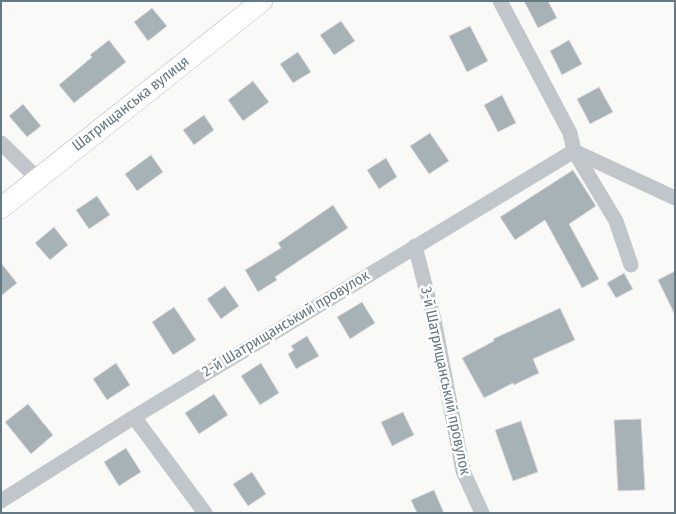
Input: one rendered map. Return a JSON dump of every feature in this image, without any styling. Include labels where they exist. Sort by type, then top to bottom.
[{"type":"street","name":"Шатрищанська вулиця","points":[[1,208],[262,1]]},
{"type":"street","points":[[500,1],[565,125],[574,151],[616,221],[631,265]]},
{"type":"street","points":[[1,143],[37,178]]},
{"type":"street","points":[[574,151],[675,198]]},
{"type":"street","name":"2-й Шатрищанський провулок","points":[[1,501],[134,417],[574,151]]},
{"type":"street","name":"3-й Шатрищанський провулок","points":[[415,246],[434,320],[463,471],[482,513]]},
{"type":"street","points":[[134,417],[205,513]]},
{"type":"building","points":[[524,1],[548,1],[557,18],[538,28]]},
{"type":"building","points":[[152,8],[167,26],[148,41],[134,22]]},
{"type":"building","points":[[341,21],[355,41],[334,55],[320,35]]},
{"type":"building","points":[[470,26],[488,61],[467,72],[449,36]]},
{"type":"building","points":[[109,40],[126,62],[74,103],[59,85],[92,57],[90,55]]},
{"type":"building","points":[[569,40],[582,64],[562,75],[550,51]]},
{"type":"building","points":[[298,52],[311,72],[293,83],[280,64]]},
{"type":"building","points":[[253,81],[269,102],[243,121],[228,100]]},
{"type":"building","points":[[599,87],[613,112],[590,124],[577,99]]},
{"type":"building","points":[[502,95],[516,123],[498,132],[484,105]]},
{"type":"building","points":[[23,104],[41,126],[27,137],[9,116]]},
{"type":"building","points":[[204,115],[214,130],[194,145],[183,130]]},
{"type":"building","points":[[430,133],[449,161],[429,174],[410,146]]},
{"type":"building","points":[[151,155],[163,172],[137,191],[125,174]]},
{"type":"building","points":[[386,158],[397,177],[379,189],[367,170]]},
{"type":"building","points":[[573,170],[596,206],[569,224],[599,279],[582,288],[545,220],[515,240],[500,217]]},
{"type":"building","points":[[97,196],[110,215],[89,229],[76,210]]},
{"type":"building","points":[[333,205],[348,228],[275,277],[277,280],[258,292],[245,270],[281,248],[278,243]]},
{"type":"building","points":[[54,227],[68,245],[50,260],[35,243]]},
{"type":"building","points":[[1,263],[17,283],[1,296]]},
{"type":"building","points":[[675,271],[675,315],[658,280]]},
{"type":"building","points":[[624,273],[633,289],[616,298],[607,283]]},
{"type":"building","points":[[225,286],[239,306],[221,319],[207,299]]},
{"type":"building","points":[[362,302],[375,323],[350,339],[337,317]]},
{"type":"building","points":[[174,307],[196,340],[173,355],[152,322]]},
{"type":"building","points":[[560,308],[575,340],[533,359],[539,373],[514,385],[513,383],[484,398],[462,358],[494,341],[493,339]]},
{"type":"building","points":[[307,336],[319,356],[296,369],[288,354],[294,350],[291,346]]},
{"type":"building","points":[[116,363],[130,385],[107,400],[93,379]]},
{"type":"building","points":[[261,363],[279,393],[260,405],[241,376]]},
{"type":"building","points":[[214,394],[228,415],[199,434],[185,413]]},
{"type":"building","points":[[28,404],[53,435],[31,454],[5,422]]},
{"type":"building","points":[[403,412],[414,435],[392,446],[381,422]]},
{"type":"building","points":[[641,419],[645,490],[618,491],[614,420]]},
{"type":"building","points":[[521,421],[538,472],[513,481],[495,430]]},
{"type":"building","points":[[126,448],[141,472],[119,486],[104,462]]},
{"type":"building","points":[[252,472],[266,494],[248,506],[233,484]]},
{"type":"building","points":[[434,490],[444,513],[417,513],[411,500]]}]
